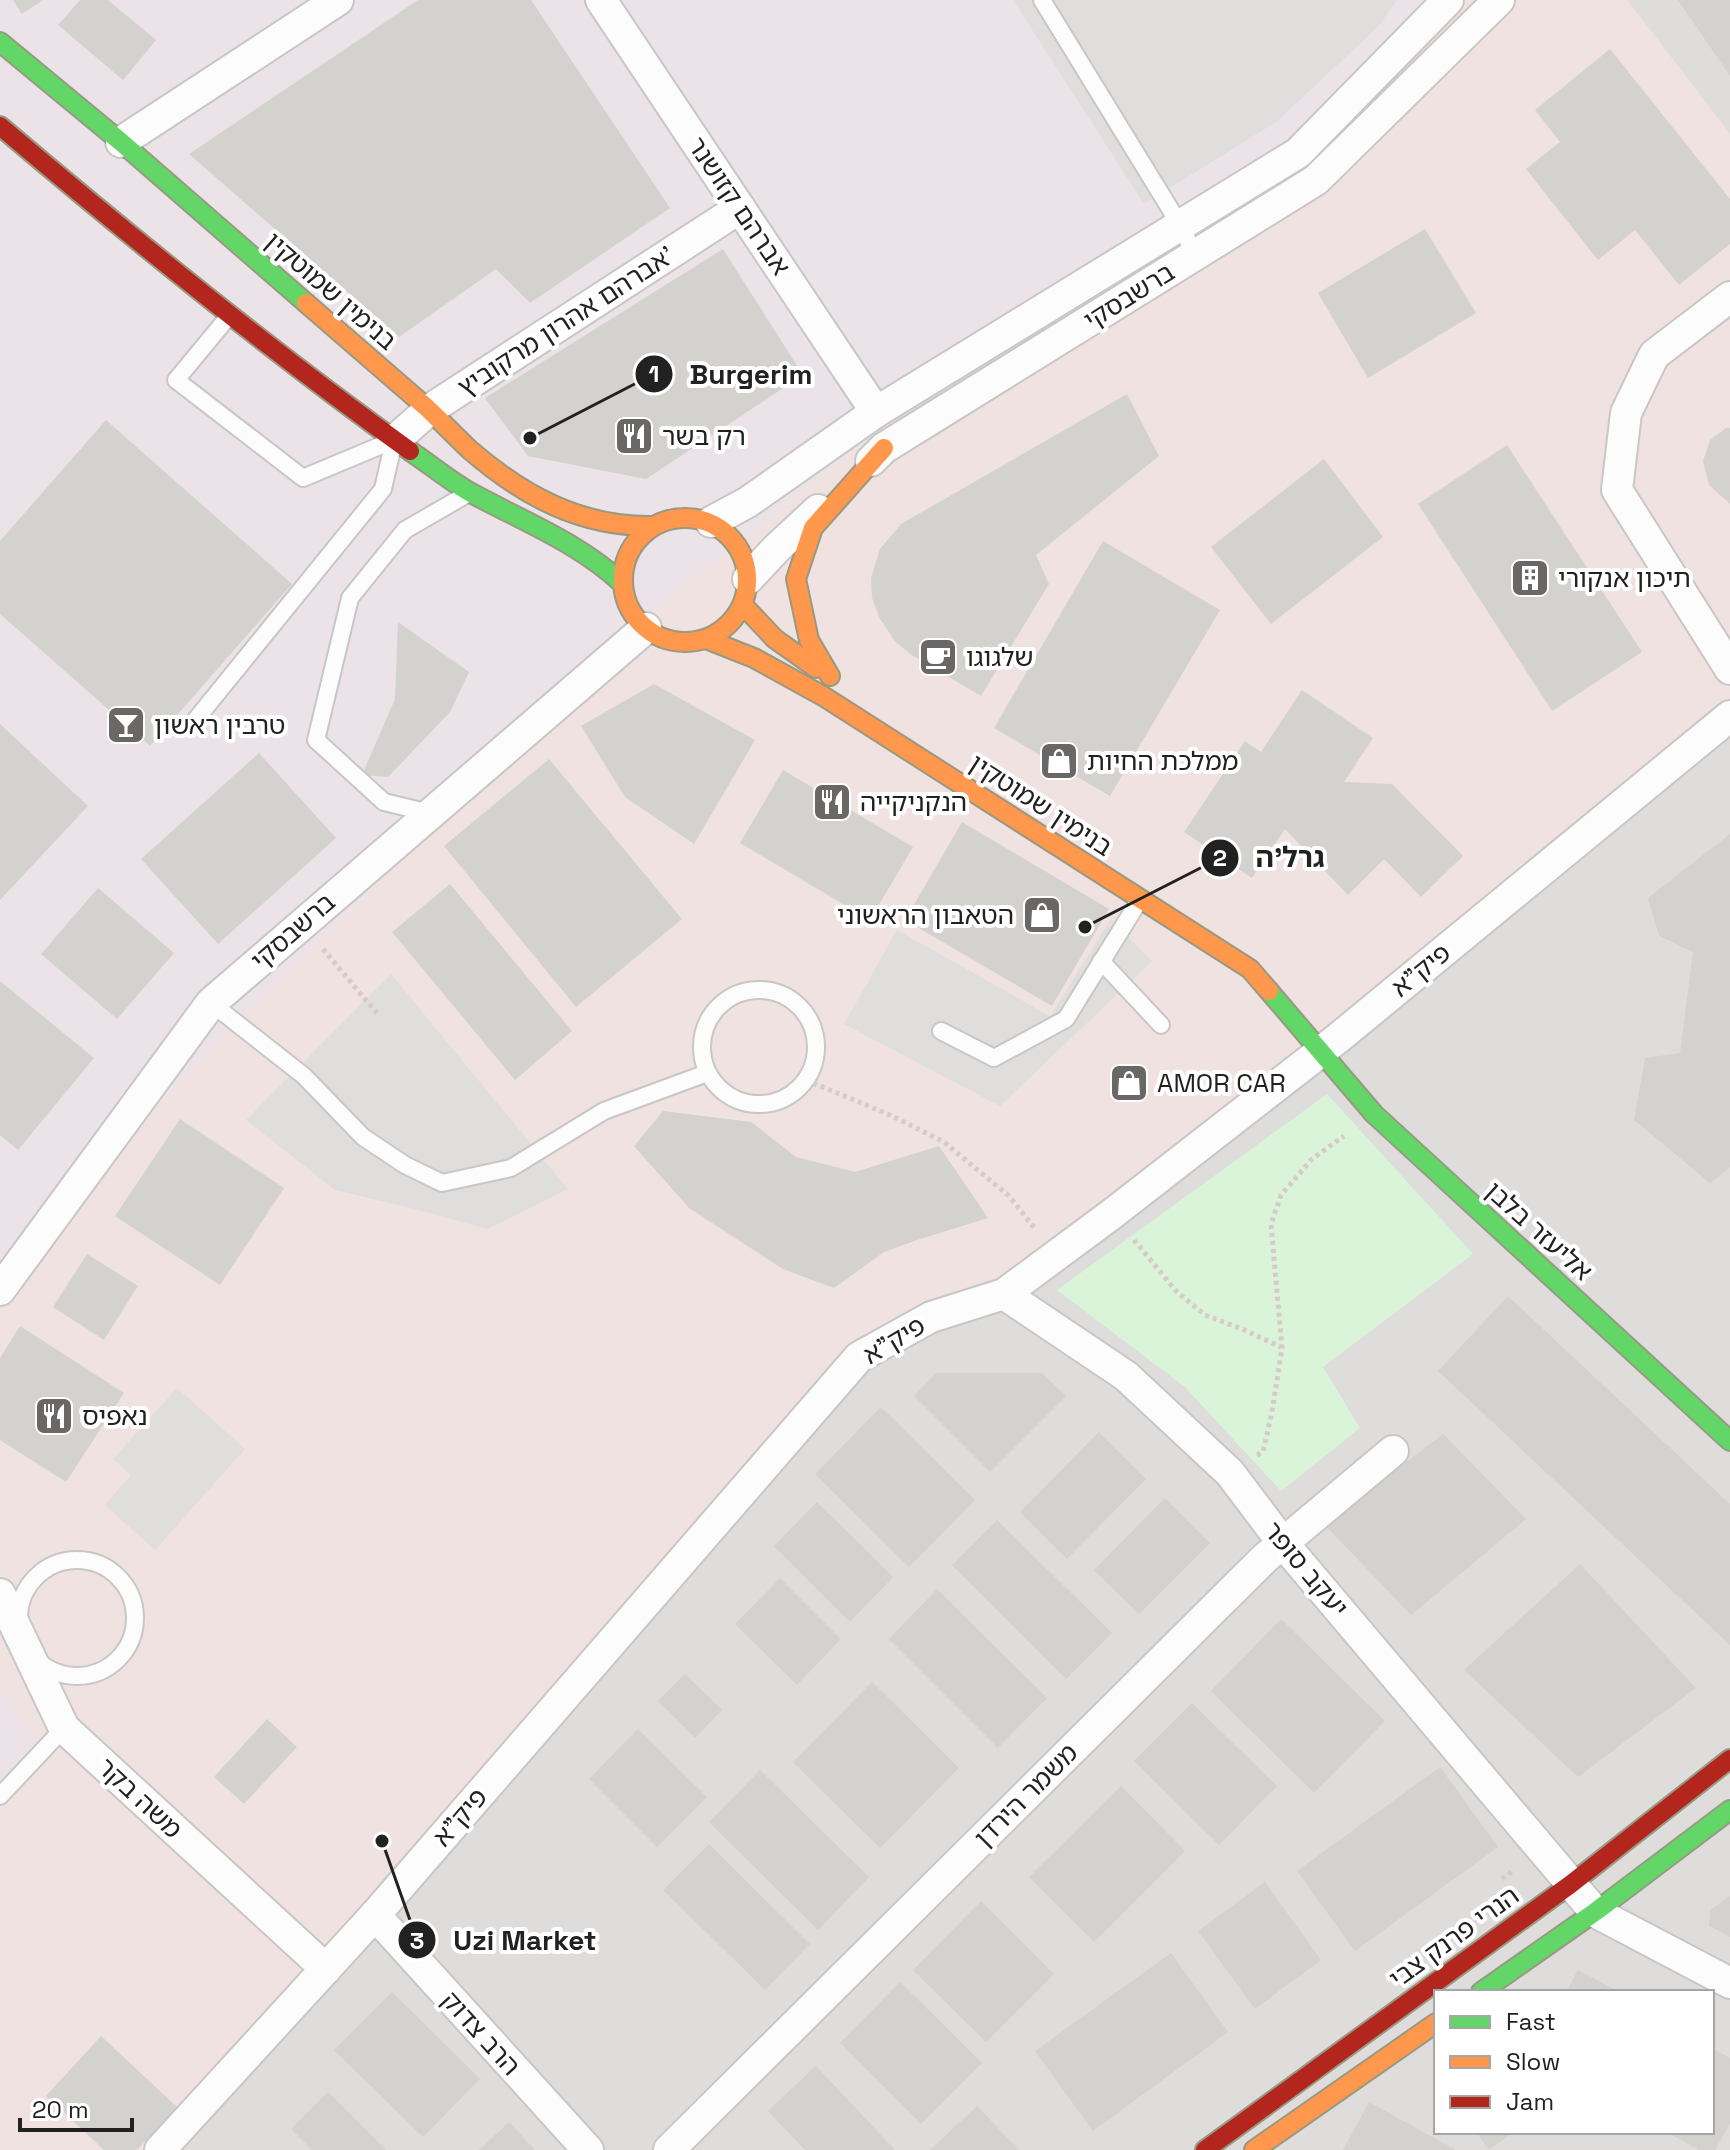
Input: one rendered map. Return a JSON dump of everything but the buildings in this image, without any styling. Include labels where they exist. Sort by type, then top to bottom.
[{"type":"street","points":[[121,142],[338,0]]},
{"type":"street","name":"אברהם קזושנר","points":[[601,0],[876,412]]},
{"type":"street","name":"ברשבסקי","points":[[711,522],[748,502],[876,412],[1298,153],[1448,0]]},
{"type":"street","name":"ברשבסקי","points":[[745,592],[776,549],[884,448],[1316,180],[1499,0]]},
{"type":"street","name":"בנימין שמוטקין","points":[[0,42],[121,142],[504,479],[549,504],[585,517],[618,525],[652,526]]},
{"type":"street","points":[[0,126],[229,316],[395,440],[470,493],[589,554],[623,584]]},
{"type":"street","name":"אברהם אהרון מרקוביץ'","points":[[395,440],[429,410],[740,208]]},
{"type":"street","points":[[1730,297],[1654,355],[1626,413],[1617,490],[1730,669]]},
{"type":"street","points":[[745,592],[775,639],[837,681],[809,640],[796,579],[813,528],[884,448]]},
{"type":"street","points":[[681,517],[711,522],[734,539],[746,565],[745,592],[734,619],[722,631],[691,643],[659,637],[637,619],[625,597],[624,567],[630,551],[639,537],[666,520],[681,517]]},
{"type":"street","name":"ברשבסקי","points":[[0,1290],[211,1003],[646,628]]},
{"type":"street","name":"בנימין שמוטקין","points":[[706,639],[754,658],[823,696],[1250,969],[1333,1042]]},
{"type":"street","name":"פיק\"א","points":[[160,2150],[375,1915],[859,1357],[931,1317],[1004,1294],[1056,1256],[1333,1042],[1730,716]]},
{"type":"street","name":"אליעזר בלבן","points":[[1333,1042],[1374,1114],[1730,1441]]},
{"type":"street","name":"יעקב סופר","points":[[1004,1294],[1126,1376],[1230,1473],[1282,1542],[1595,1912]]},
{"type":"street","name":"משמר הירדן","points":[[669,2150],[1282,1542],[1393,1451]]},
{"type":"street","name":"משה בקר","points":[[0,1594],[64,1728],[326,1969]]},
{"type":"street","name":"הנרי פרנק צבי","points":[[1205,2150],[1571,1884],[1730,1759]]},
{"type":"street","points":[[1484,1990],[1595,1912],[1730,1810]]},
{"type":"street","points":[[1595,1912],[1730,1983]]},
{"type":"street","name":"הרב צדוק","points":[[375,1915],[588,2150]]},
{"type":"street","points":[[1254,2150],[1434,2024]]},
{"type":"lane","points":[[1042,0],[1180,225],[1195,255]]},
{"type":"lane","points":[[229,316],[176,380],[303,478],[395,440]]},
{"type":"lane","points":[[193,723],[383,489],[395,440]]},
{"type":"lane","points":[[430,813],[384,802],[316,740],[350,598],[405,530],[470,493]]},
{"type":"lane","points":[[941,1031],[994,1058],[1066,1019],[1140,899]]},
{"type":"lane","points":[[1101,961],[1161,1025]]},
{"type":"lane","points":[[751,990],[768,990],[786,996],[800,1007],[811,1023],[816,1042],[814,1062],[806,1080],[792,1094],[779,1101],[755,1105],[735,1100],[719,1089],[707,1073],[702,1056],[702,1038],[708,1021],[719,1006],[751,990]]},
{"type":"lane","points":[[211,1003],[304,1076],[363,1137],[405,1165],[442,1183],[511,1168],[604,1111],[707,1073]]},
{"type":"lane","points":[[73,1560],[91,1561],[122,1580],[131,1596],[136,1613],[134,1632],[127,1649],[115,1663],[99,1673],[81,1677],[46,1668],[23,1641],[19,1623],[27,1588],[40,1574],[55,1565],[73,1560]]},
{"type":"lane","points":[[0,1796],[64,1728]]},
{"type":"path","points":[[301,924],[379,1016]]},
{"type":"path","points":[[806,1080],[890,1115],[944,1142],[1009,1196],[1056,1256]]},
{"type":"path","points":[[1230,1473],[1263,1452],[1272,1412],[1282,1348],[1271,1224],[1281,1195],[1312,1159],[1374,1114]]},
{"type":"path","points":[[1112,1214],[1177,1292],[1205,1315],[1282,1348]]},
{"type":"shaded area","points":[[0,0],[1448,0],[1298,153],[885,425],[662,603],[232,1026],[0,1271]]},
{"type":"shaded area","points":[[1013,0],[1397,0],[1378,27],[1276,122],[1144,204]]},
{"type":"shaded area","points":[[1448,0],[1627,0],[1730,134],[1730,708],[1004,1294],[859,1358],[160,2150],[0,2150],[0,1804],[45,1761],[0,1686],[0,1271],[232,1026],[662,603],[885,425]]},
{"type":"shaded area","points":[[1627,0],[1730,0],[1730,134]]},
{"type":"shaded area","points":[[1730,715],[1730,2150],[160,2150],[859,1357]]},
{"type":"shaded area","points":[[1111,919],[1152,961],[1000,1106],[844,1024],[897,930],[1050,1016]]},
{"type":"shaded area","points":[[391,974],[568,1189],[487,1229],[335,1190],[246,1120]]},
{"type":"shaded area","points":[[177,1388],[245,1449],[155,1550],[105,1505],[131,1475],[113,1459]]},
{"type":"shaded area","points":[[0,1686],[45,1761],[0,1804]]},
{"type":"green space","points":[[1327,1094],[1473,1254],[1323,1367],[1360,1428],[1281,1491],[1185,1387],[1057,1290]]},
{"type":"traffic: fast","points":[[0,42],[121,142],[306,303]]},
{"type":"traffic: fast","points":[[410,451],[465,489],[570,545],[623,584]]},
{"type":"traffic: fast","points":[[1269,991],[1374,1114],[1730,1441]]},
{"type":"traffic: fast","points":[[1484,1990],[1595,1912],[1730,1810]]},
{"type":"traffic: slow","points":[[306,303],[490,467],[532,495],[577,515],[626,525],[652,526]]},
{"type":"traffic: slow","points":[[830,676],[809,640],[796,579],[813,528],[884,448]]},
{"type":"traffic: slow","points":[[685,518],[709,522],[729,536],[743,556],[747,580],[743,604],[729,624],[709,638],[685,642],[661,638],[641,624],[627,604],[623,580],[627,556],[641,536],[661,522],[685,518]]},
{"type":"traffic: slow","points":[[743,605],[775,639],[816,668]]},
{"type":"traffic: slow","points":[[706,639],[754,658],[823,696],[1250,969],[1269,991]]},
{"type":"traffic: slow","points":[[1254,2150],[1434,2024]]},
{"type":"traffic: jam","points":[[0,126],[202,293],[410,451]]},
{"type":"traffic: jam","points":[[1205,2150],[1571,1884],[1730,1759]]},
{"type":"place","name":"רק בשר","points":[[634,436]]},
{"type":"place","name":"Burgerim","points":[[530,438]]},
{"type":"place","name":"תיכון אנקורי","points":[[1530,578]]},
{"type":"place","name":"שלגוגו","points":[[938,657]]},
{"type":"place","name":"טרבין ראשון","points":[[126,725]]},
{"type":"place","name":"ממלכת החיות","points":[[1059,761]]},
{"type":"place","name":"הנקניקייה","points":[[832,802]]},
{"type":"place","name":"הטאבון הראשוני","points":[[1042,915]]},
{"type":"place","name":"גרל'ה","points":[[1085,927]]},
{"type":"place","name":"AMOR CAR","points":[[1129,1083]]},
{"type":"place","name":"נאפיס","points":[[54,1416]]},
{"type":"place","name":"Uzi Market","points":[[382,1841]]}]
